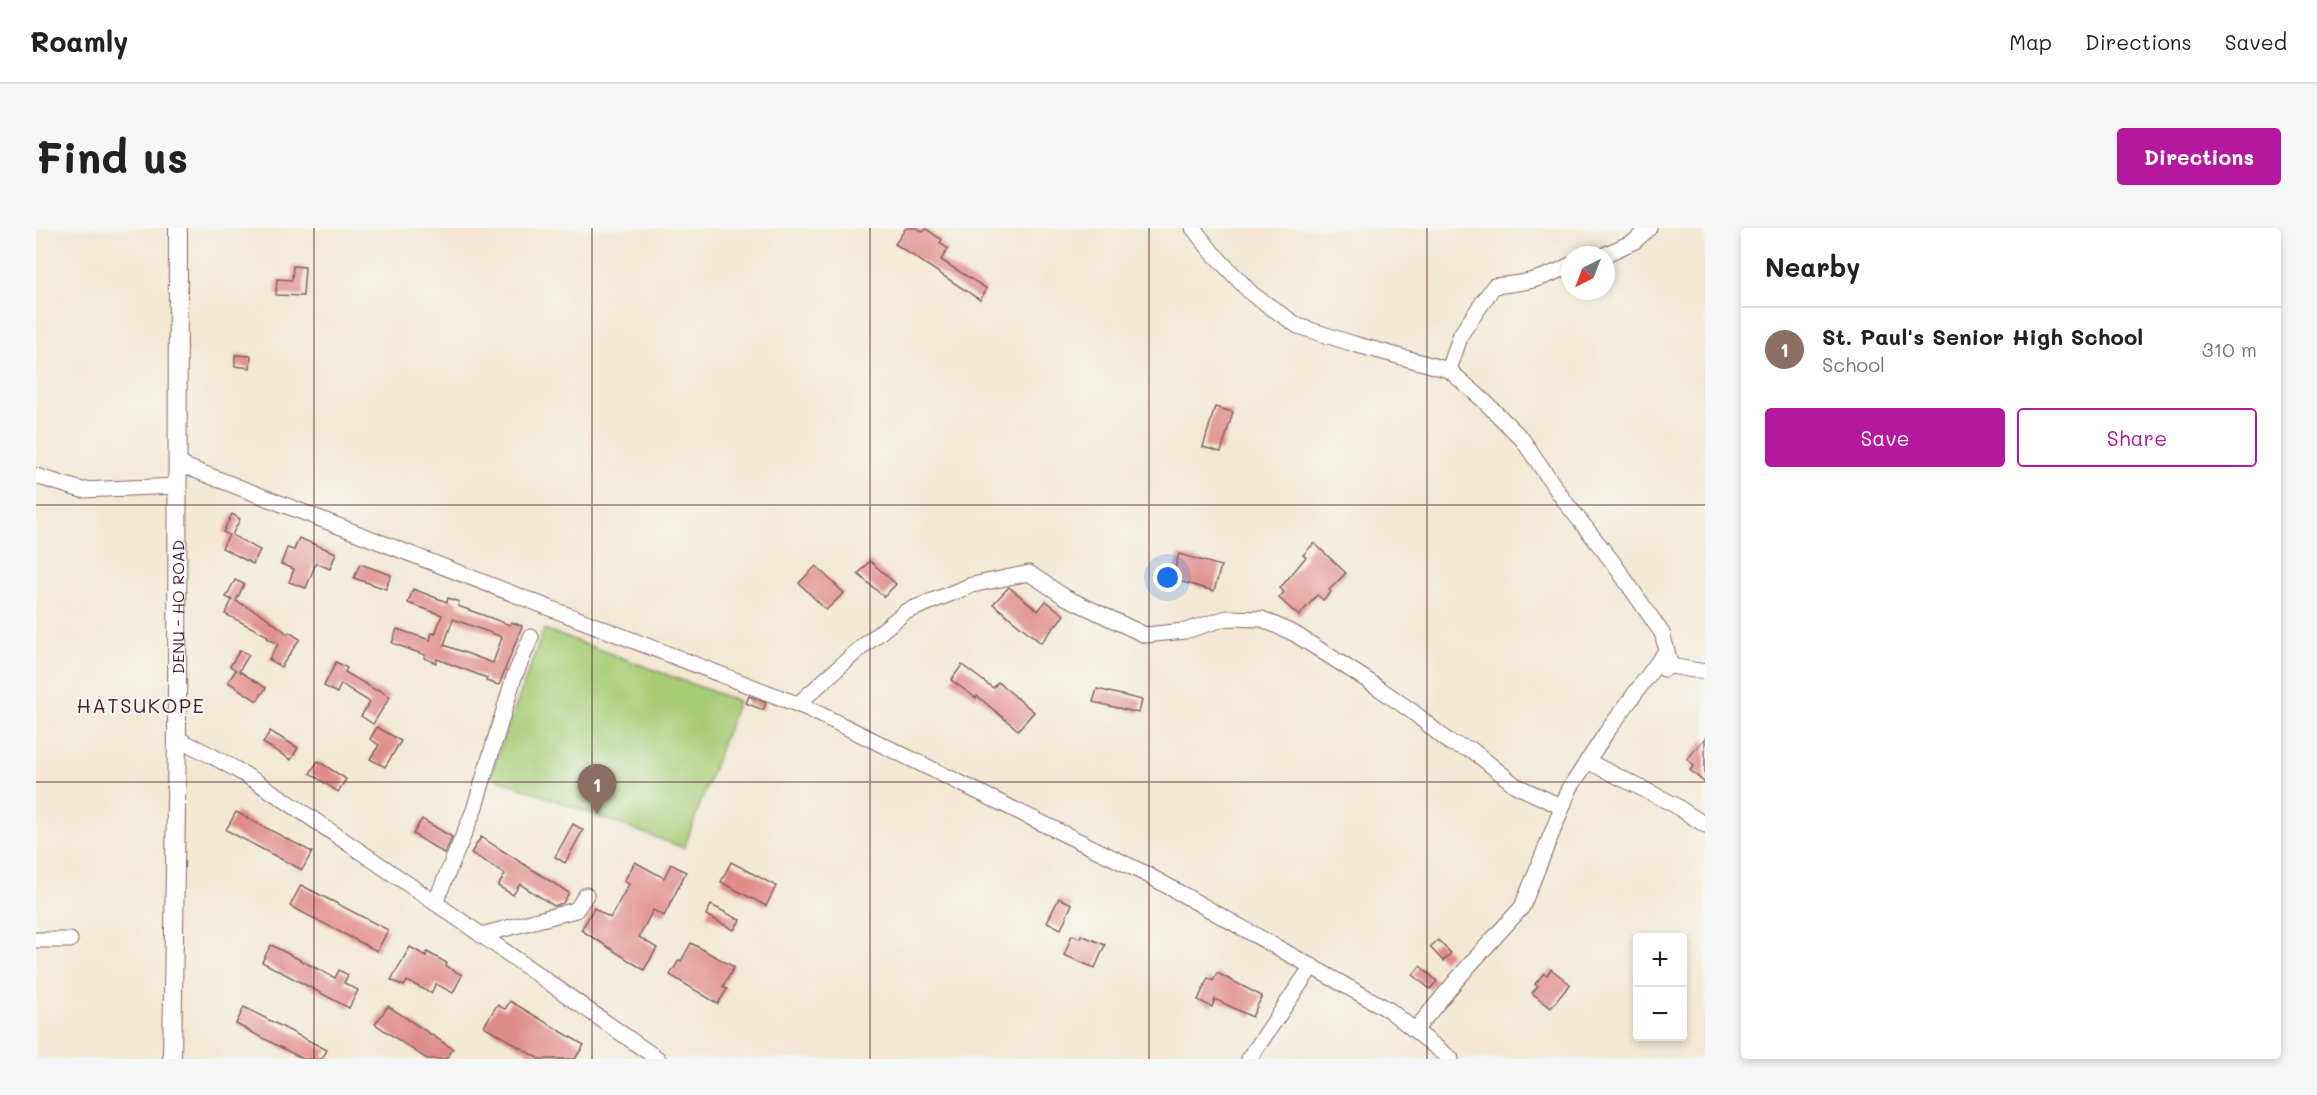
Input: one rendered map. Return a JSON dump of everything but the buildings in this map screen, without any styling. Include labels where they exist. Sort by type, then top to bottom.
[{"type":"main road","name":"DENU - HO ROAD","points":[[172,1059],[179,464],[178,228]]},
{"type":"street","points":[[1193,228],[1252,294],[1298,326],[1449,370],[1522,439],[1662,633],[1669,658]]},
{"type":"street","points":[[1615,250],[1635,241],[1649,228]]},
{"type":"street","points":[[1449,370],[1461,334],[1494,286],[1547,278],[1561,270]]},
{"type":"street","points":[[179,464],[798,704],[1146,874],[1389,1010],[1451,1059]]},
{"type":"street","points":[[36,476],[82,490],[177,486]]},
{"type":"street","points":[[798,704],[856,652],[906,612],[972,585],[1029,573],[1065,597],[1145,635],[1185,631],[1227,618],[1262,619],[1295,634],[1370,682],[1413,712],[1450,743],[1472,750],[1515,785],[1562,807]]},
{"type":"street","points":[[435,903],[474,810],[514,677],[531,637]]},
{"type":"street","points":[[1669,658],[1705,672]]},
{"type":"street","points":[[1415,1030],[1522,907],[1570,788],[1605,733],[1648,677],[1669,658]]},
{"type":"street","points":[[177,739],[204,751],[278,796],[658,1059]]},
{"type":"street","points":[[1587,761],[1673,804],[1705,825]]},
{"type":"street","points":[[481,935],[576,910],[585,896]]},
{"type":"street","points":[[36,940],[70,940]]},
{"type":"street","points":[[1249,1059],[1311,966]]},
{"type":"green space","points":[[544,629],[738,701],[684,848],[490,776]]},
{"type":"place","name":"St. Paul's Senior High School","points":[[597,814]]},
{"type":"district","name":"HATSUKOPE","points":[[141,705]]}]
